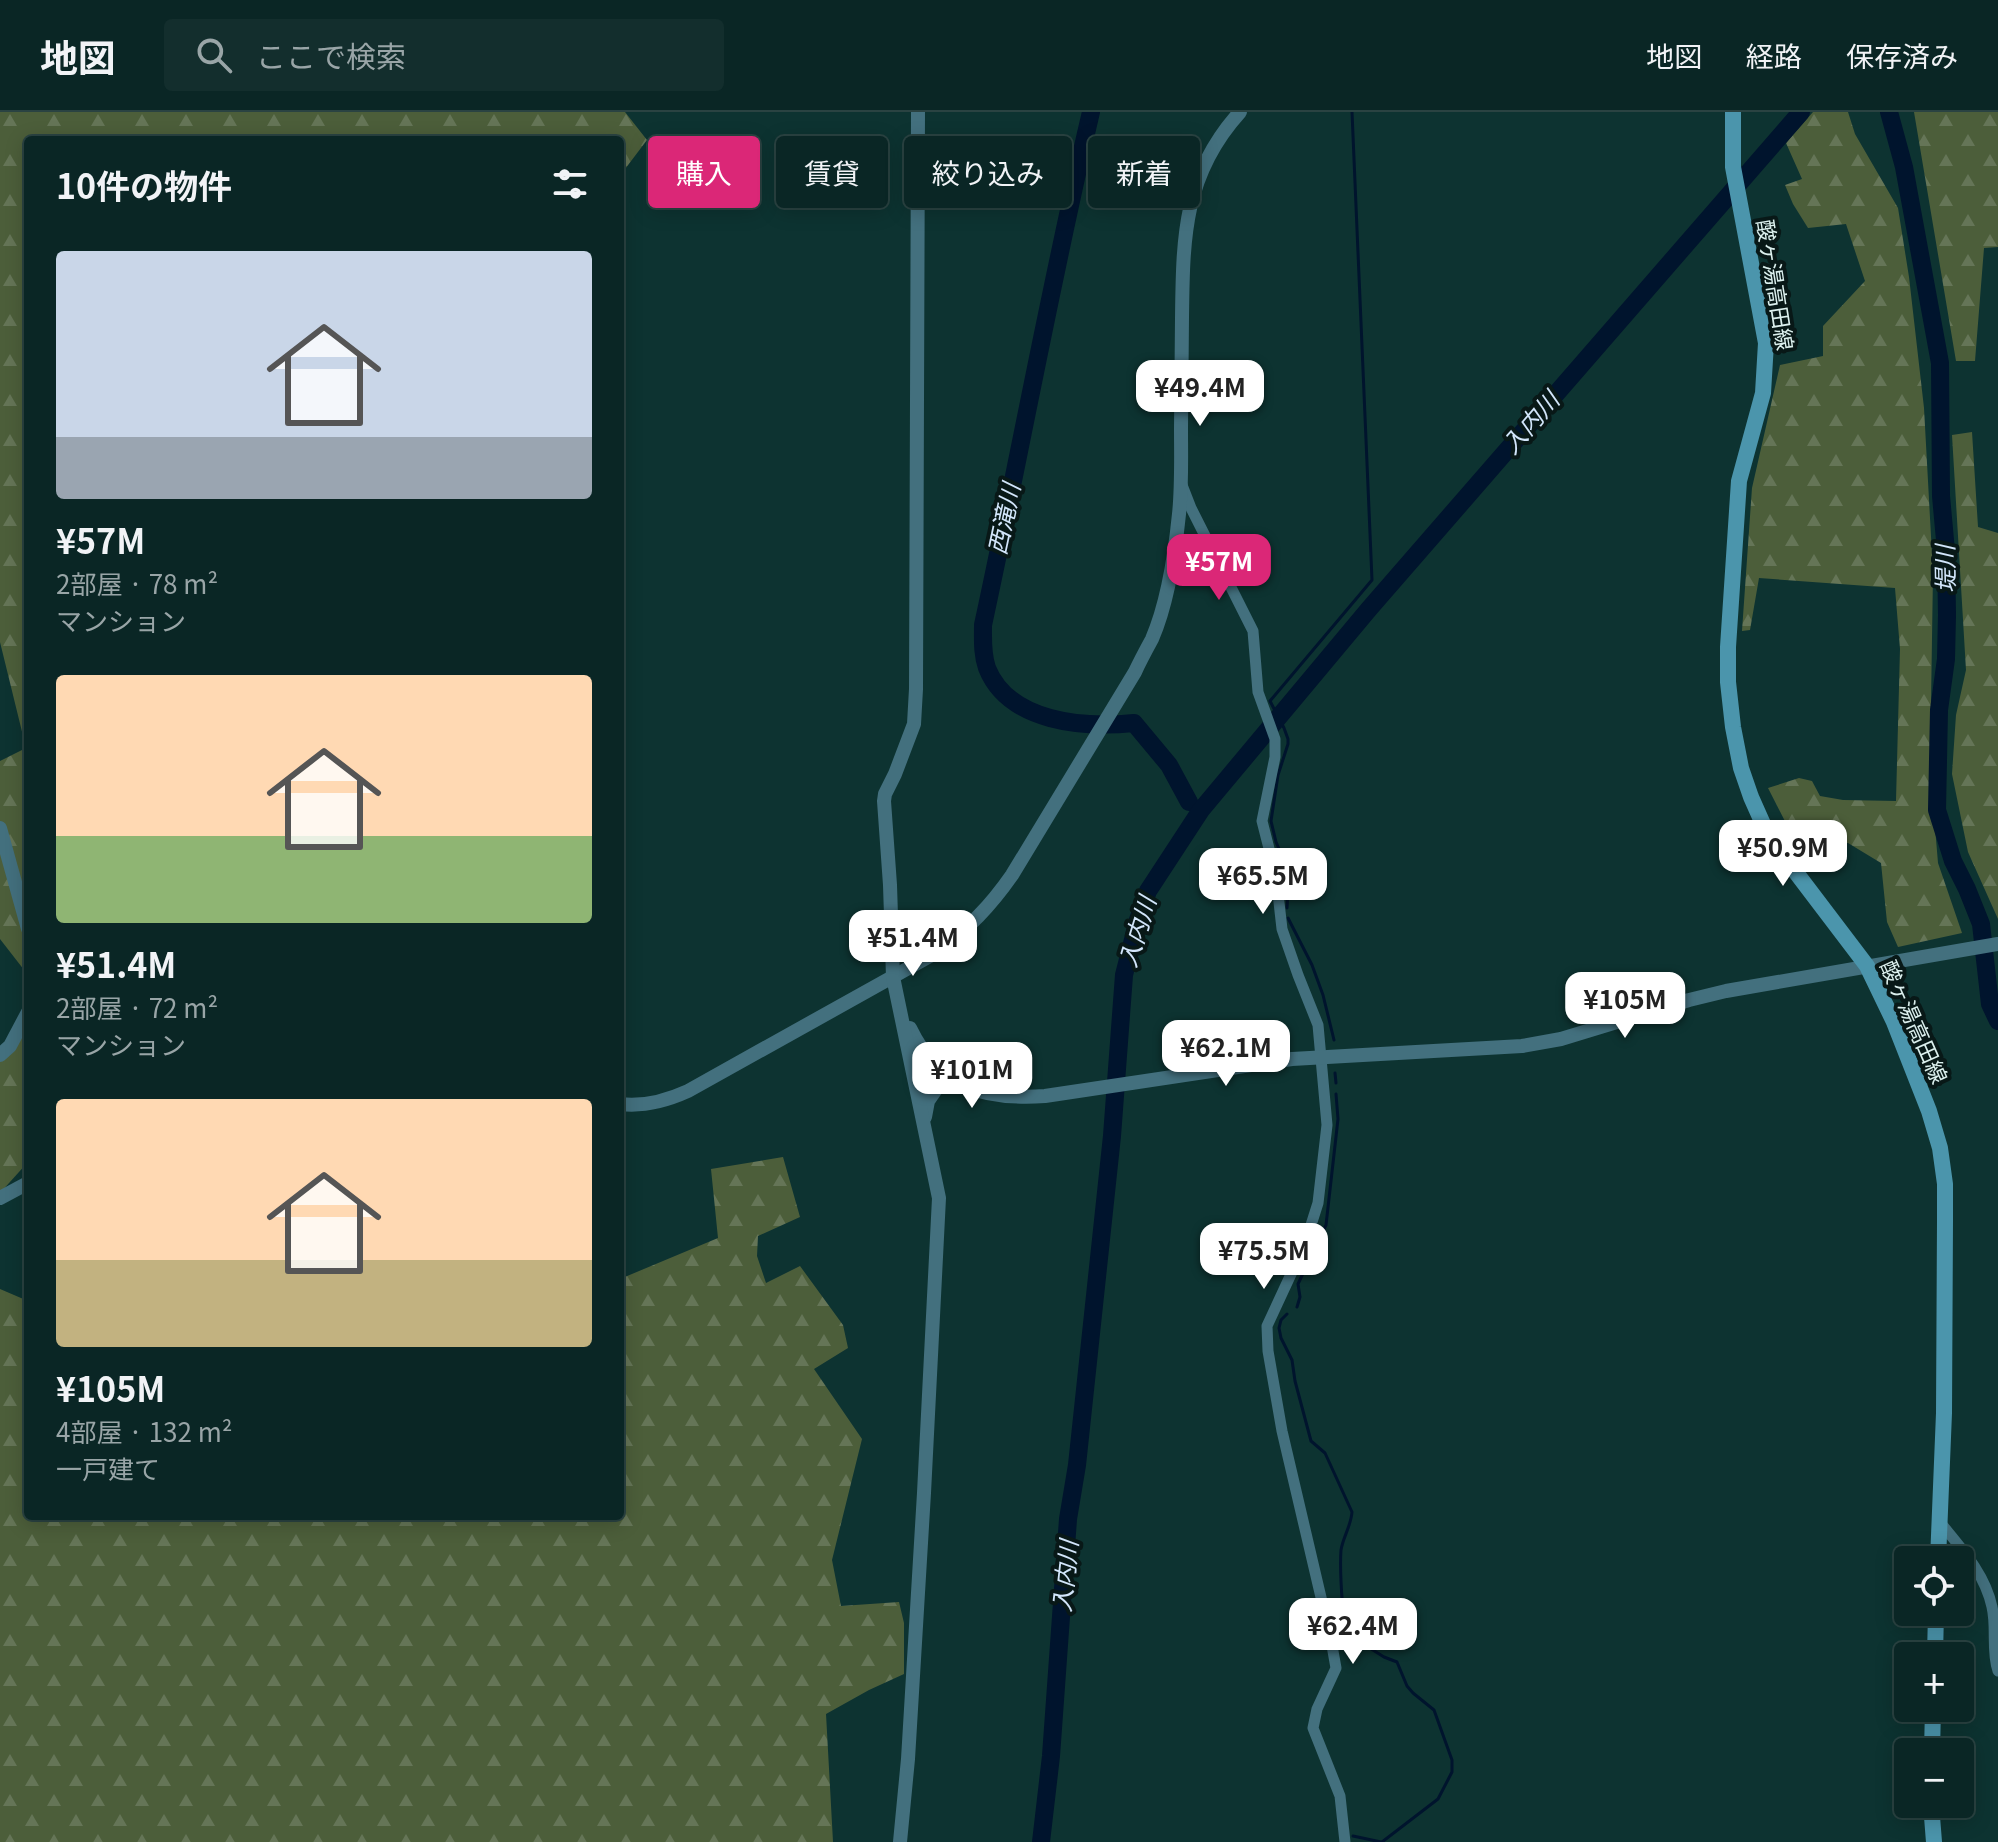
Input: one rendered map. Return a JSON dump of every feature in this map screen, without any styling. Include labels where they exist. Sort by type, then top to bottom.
[{"type":"main road","name":"酸ヶ湯高田線","points":[[1733,112],[1733,167],[1766,343],[1763,393],[1739,481],[1728,647],[1733,727],[1741,768],[1763,824],[1776,846],[1867,966],[1894,1022],[1940,1148],[1945,1221],[1944,1413],[1938,1546]]},
{"type":"main road","points":[[1932,1818],[1934,1842]]},
{"type":"street","points":[[900,1842],[909,1744],[939,1198],[893,977],[884,801],[914,724],[916,689],[918,112]]},
{"type":"street","points":[[624,1104],[655,1103],[688,1091],[939,951],[970,926],[993,902],[1012,875],[1107,719],[1153,637],[1162,608],[1170,579],[1181,482],[1184,236],[1199,176],[1225,130],[1240,112]]},
{"type":"street","points":[[1181,482],[1253,631],[1258,692],[1275,739],[1275,757],[1262,821],[1276,876],[1282,929],[1318,1025],[1322,1058],[1327,1125],[1318,1203],[1305,1244],[1267,1326],[1268,1351],[1282,1431],[1336,1668],[1317,1709],[1313,1728],[1340,1796],[1345,1842]]},
{"type":"street","points":[[0,828],[24,915]]},
{"type":"street","points":[[900,1008],[925,1054],[946,1075],[978,1092],[1015,1098],[1126,1085],[1292,1059],[1522,1046],[1561,1039],[1726,991],[1998,944]]},
{"type":"street","points":[[0,1055],[10,1046],[24,1020]]},
{"type":"street","points":[[924,1121],[928,1101],[946,1075]]},
{"type":"street","points":[[0,1198],[24,1185]]},
{"type":"street","points":[[1939,1521],[1975,1567],[1987,1588],[1995,1628],[1995,1664],[1998,1671]]},
{"type":"green space","points":[[0,112],[625,112],[647,140],[624,170],[624,136],[24,136],[24,740],[0,642]]},
{"type":"green space","points":[[1813,112],[1848,112],[1855,134],[1898,208],[1924,408],[1933,573],[1930,768],[1938,863],[1962,933],[1898,947],[1887,922],[1881,863],[1848,843],[1794,839],[1768,788],[1799,778],[1812,781],[1820,796],[1843,800],[1896,801],[1900,649],[1895,588],[1759,578],[1750,630],[1742,631],[1752,488],[1780,365],[1823,356],[1823,326],[1865,281],[1846,224],[1808,228],[1785,185],[1802,179],[1786,143]]},
{"type":"green space","points":[[1914,112],[1998,112],[1998,247],[1984,248],[1975,361],[1956,361]]},
{"type":"green space","points":[[1972,432],[1978,527],[1998,533],[1998,919],[1968,852],[1952,774],[1956,715],[1966,670],[1952,435]]},
{"type":"green space","points":[[24,749],[24,970],[0,939],[0,761]]},
{"type":"green space","points":[[24,1037],[24,1166],[0,1193],[0,1052]]},
{"type":"green space","points":[[783,1157],[800,1217],[758,1236],[757,1256],[766,1283],[800,1266],[843,1325],[848,1348],[814,1369],[862,1439],[832,1560],[841,1606],[899,1602],[904,1623],[904,1674],[826,1714],[833,1842],[0,1842],[0,1289],[24,1299],[24,1520],[624,1520],[624,1277],[718,1238],[711,1169]]},
{"type":"waterway","name":"西滝川","points":[[1091,112],[983,625],[984,657],[998,686],[1012,700],[1030,711],[1071,722],[1134,723],[1169,765],[1189,802]]},
{"type":"waterway","points":[[1287,908],[1289,872],[1271,821],[1278,775],[1288,739],[1270,701],[1372,580],[1352,112]]},
{"type":"waterway","name":"入内川","points":[[1041,1842],[1051,1756],[1068,1519],[1077,1465],[1112,1136],[1124,975],[1148,891],[1201,810],[1369,609],[1801,112]]},
{"type":"waterway","name":"堤川","points":[[1889,112],[1904,167],[1940,363],[1941,496],[1947,615],[1946,659],[1939,710],[1937,810],[1953,861],[1981,924],[1990,1004],[1998,1021]]},
{"type":"waterway","points":[[1288,918],[1312,965],[1334,1040]]},
{"type":"waterway","points":[[1335,1073],[1336,1083]]},
{"type":"waterway","points":[[1297,1307],[1300,1297],[1298,1284],[1326,1225],[1338,1119],[1336,1094]]},
{"type":"waterway","points":[[1287,1314],[1279,1328],[1292,1360],[1311,1441],[1325,1453],[1352,1512],[1341,1550],[1344,1629]]},
{"type":"waterway","points":[[1357,1640],[1397,1662],[1407,1686],[1434,1710],[1452,1760],[1452,1772],[1438,1799],[1382,1842]]},
{"type":"waterway","points":[[1353,1836],[1381,1842]]}]
